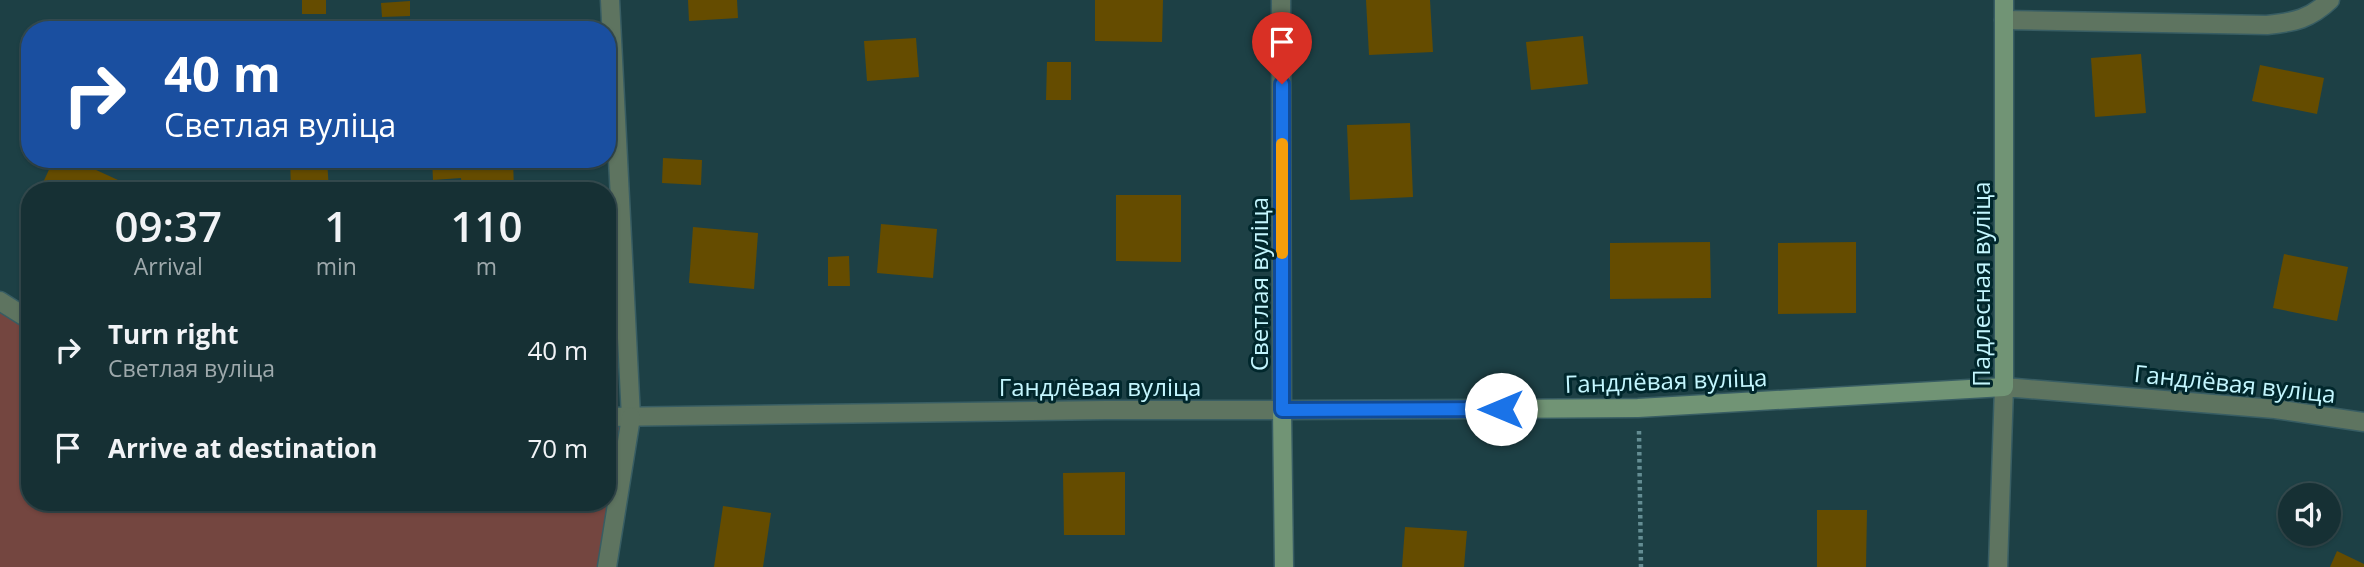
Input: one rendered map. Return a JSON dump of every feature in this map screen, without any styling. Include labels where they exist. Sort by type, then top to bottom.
[{"type":"street","points":[[610,0],[611,21]]},
{"type":"street","name":"Светлая вуліца","points":[[1282,0],[1284,567]]},
{"type":"street","name":"Падлесная вуліца","points":[[1998,567],[2004,387],[2004,0]]},
{"type":"street","points":[[2004,20],[2267,25],[2293,22],[2316,13],[2330,0]]},
{"type":"street","points":[[616,119],[631,417],[616,511]]},
{"type":"street","points":[[0,300],[21,314]]},
{"type":"street","name":"Гандлёвая вуліца","points":[[616,417],[1106,410],[1638,408],[2004,387],[2275,409],[2364,422]]},
{"type":"street","points":[[607,567],[616,511]]},
{"type":"path","points":[[1638,408],[1641,567]]},
{"type":"shaded area","points":[[0,301],[21,314],[21,511],[616,511],[607,567],[0,567]]},
{"type":"shaded area","points":[[616,417],[631,417],[616,511]]},
{"type":"building","points":[[302,0],[326,0],[326,14],[302,14]]},
{"type":"building","points":[[688,0],[737,0],[738,18],[689,21]]},
{"type":"building","points":[[1095,0],[1163,0],[1162,42],[1095,41]]},
{"type":"building","points":[[1366,0],[1430,0],[1433,52],[1369,55]]},
{"type":"building","points":[[410,1],[410,16],[382,17],[381,3]]},
{"type":"building","points":[[1583,36],[1588,84],[1531,90],[1526,42]]},
{"type":"building","points":[[916,38],[919,77],[867,81],[864,41]]},
{"type":"building","points":[[2141,54],[2146,113],[2095,117],[2091,58]]},
{"type":"building","points":[[1047,62],[1071,62],[1071,100],[1046,100]]},
{"type":"building","points":[[2260,65],[2324,78],[2317,114],[2252,101]]},
{"type":"building","points":[[1410,123],[1413,197],[1350,200],[1347,125]]},
{"type":"building","points":[[663,158],[702,160],[701,185],[662,183]]},
{"type":"building","points":[[50,168],[92,168],[118,180],[117,182],[43,182]]},
{"type":"building","points":[[290,168],[328,168],[328,182],[291,182]]},
{"type":"building","points":[[432,168],[513,168],[514,182],[461,182],[461,178],[433,180]]},
{"type":"building","points":[[1116,195],[1181,195],[1181,262],[1116,261]]},
{"type":"building","points":[[881,224],[937,229],[933,278],[877,273]]},
{"type":"building","points":[[693,227],[758,233],[754,289],[689,283]]},
{"type":"building","points":[[1710,242],[1711,298],[1610,299],[1610,243]]},
{"type":"building","points":[[1856,242],[1856,313],[1778,314],[1778,243]]},
{"type":"building","points":[[2284,254],[2348,267],[2337,321],[2273,308]]},
{"type":"building","points":[[849,256],[850,286],[828,286],[828,257]]},
{"type":"building","points":[[1125,472],[1125,535],[1064,535],[1063,473]]},
{"type":"building","points":[[723,506],[771,513],[763,567],[714,567]]},
{"type":"building","points":[[1817,510],[1867,510],[1866,567],[1817,567]]},
{"type":"building","points":[[1405,527],[1467,531],[1464,567],[1402,567]]},
{"type":"building","points":[[2337,551],[2364,564],[2364,567],[2330,567]]},
{"type":"slow traffic","points":[[1282,144],[1282,253]]},
{"type":"route","points":[[1282,84],[1282,410],[1501,409]]}]
